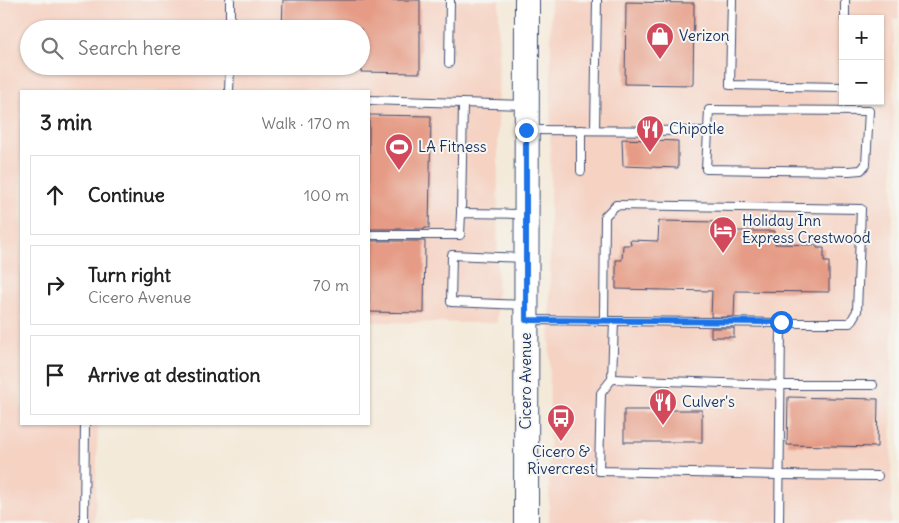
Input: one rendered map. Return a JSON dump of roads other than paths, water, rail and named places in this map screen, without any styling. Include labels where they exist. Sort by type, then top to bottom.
[{"type":"main road","name":"Cicero Avenue","points":[[526,523],[527,0]]},
{"type":"lane","points":[[230,0],[230,20]]},
{"type":"lane","points":[[449,63],[450,0]]},
{"type":"lane","points":[[595,130],[597,0]]},
{"type":"lane","points":[[732,0],[730,85],[839,87]]},
{"type":"lane","points":[[845,0],[845,15]]},
{"type":"lane","points":[[229,90],[230,75]]},
{"type":"lane","points":[[370,100],[526,106]]},
{"type":"lane","points":[[370,234],[460,235],[463,104]]},
{"type":"lane","points":[[709,110],[869,112],[866,164],[861,170],[706,169],[708,130],[709,110]]},
{"type":"lane","points":[[526,130],[708,130]]},
{"type":"lane","points":[[581,130],[581,171]]},
{"type":"lane","points":[[526,258],[452,255],[451,302],[526,313],[604,321],[850,323],[857,311],[861,209],[616,205],[604,216],[604,321]]},
{"type":"lane","points":[[461,213],[526,214]]},
{"type":"lane","points":[[614,321],[612,380],[601,393],[599,471],[878,476]]},
{"type":"lane","points":[[779,523],[781,322]]},
{"type":"lane","points":[[612,380],[780,385],[873,385]]},
{"type":"lane","points":[[84,523],[85,425]]},
{"type":"place","name":"Verizon","points":[[660,60]]},
{"type":"place","name":"Chipotle","points":[[650,153]]},
{"type":"place","name":"LA Fitness","points":[[399,171]]},
{"type":"place","name":"Holiday Inn Express Crestwood","points":[[723,254]]},
{"type":"place","name":"Culver's","points":[[663,426]]},
{"type":"place","name":"Cicero & Rivercrest","points":[[561,442]]}]
